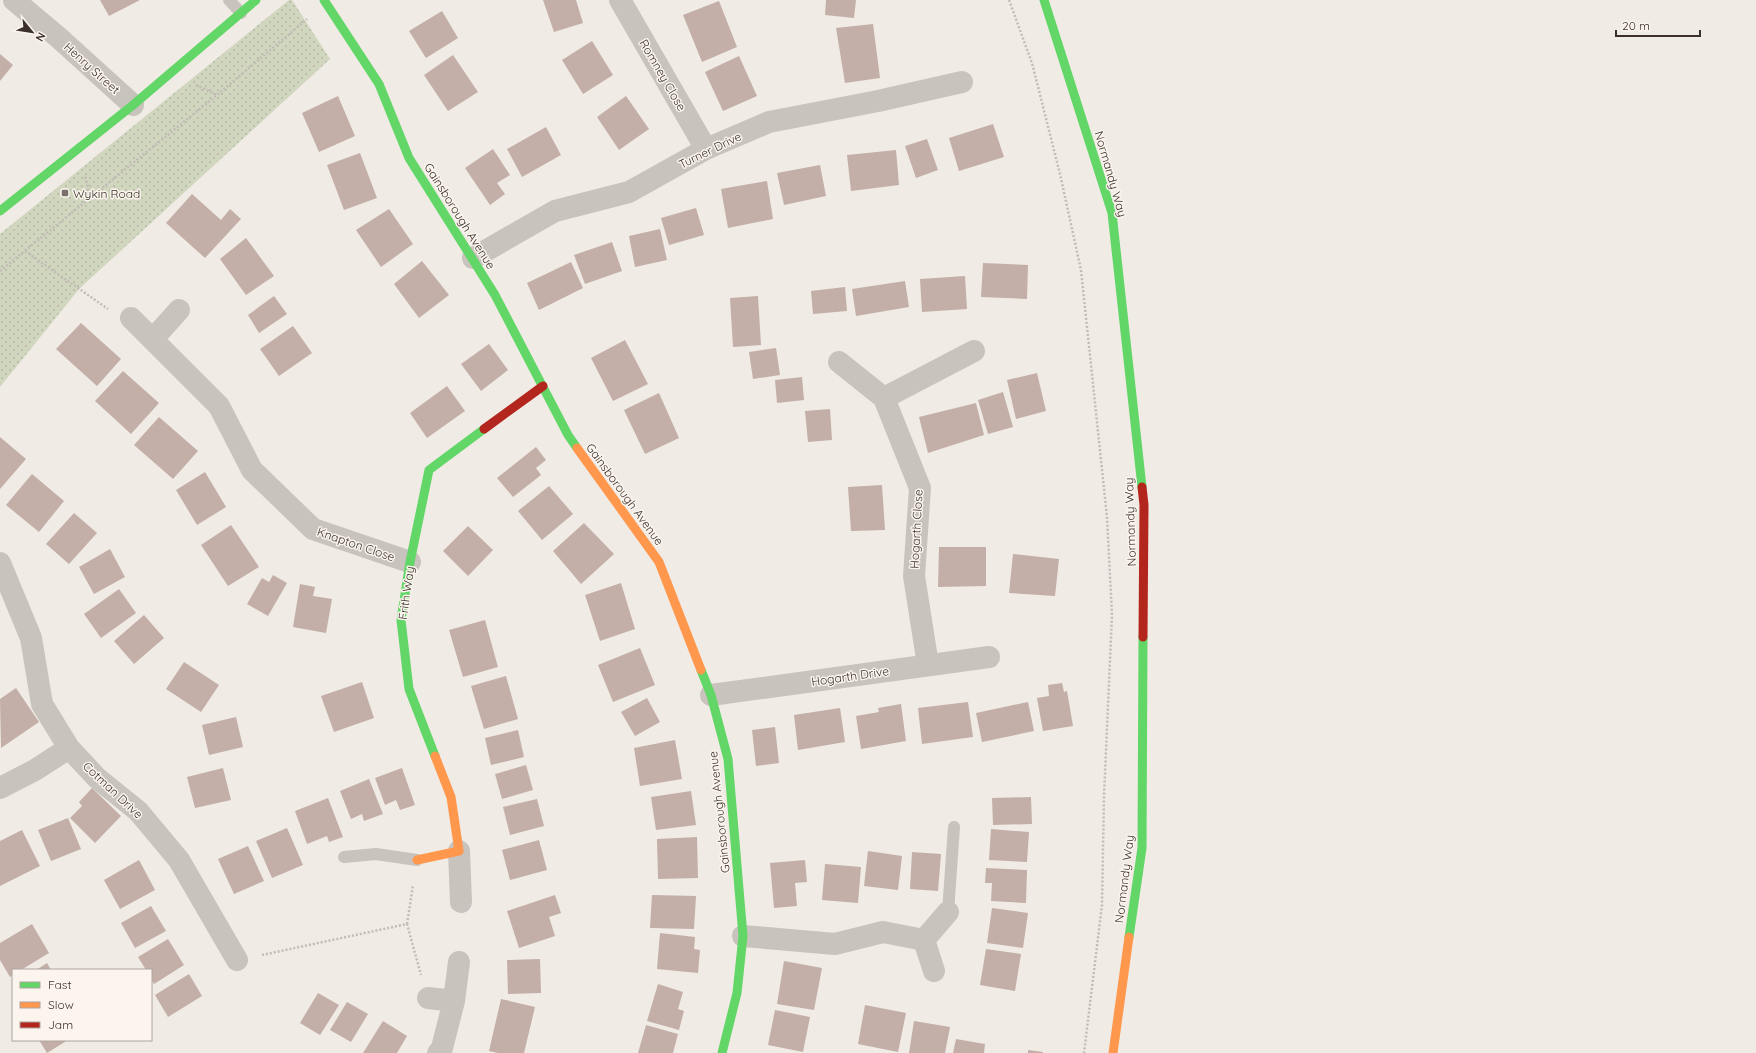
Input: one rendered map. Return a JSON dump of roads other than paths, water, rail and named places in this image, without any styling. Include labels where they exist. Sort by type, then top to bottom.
[{"type":"street","name":"Henry Street","points":[[14,0],[58,37],[133,105]]},
{"type":"street","points":[[0,211],[133,105],[256,0]]},
{"type":"street","name":"Romney Close","points":[[620,0],[706,149]]},
{"type":"street","name":"Normandy Way","points":[[1044,0],[1112,213],[1144,505],[1142,848],[1113,1053]]},
{"type":"street","name":"Gainsborough Avenue","points":[[327,4],[379,84],[409,158],[496,295],[568,435],[659,562],[711,695],[728,759],[743,936],[737,993],[722,1053]]},
{"type":"street","name":"Turner Drive","points":[[473,258],[555,211],[629,192],[706,149],[769,122],[878,101],[962,82]]},
{"type":"street","points":[[153,339],[179,310]]},
{"type":"street","name":"Knapton Close","points":[[130,318],[220,406],[252,470],[313,529],[410,562]]},
{"type":"street","points":[[884,398],[974,351]]},
{"type":"street","name":"Hogarth Close","points":[[839,362],[884,398],[920,488],[914,576],[928,665]]},
{"type":"street","name":"Frith Way","points":[[461,902],[458,851],[451,796],[410,689],[401,620],[410,562],[429,470],[543,386]]},
{"type":"street","name":"Cotman Drive","points":[[0,563],[31,638],[42,704],[69,748],[97,778],[138,812],[179,860],[237,960]]},
{"type":"street","name":"Hogarth Drive","points":[[711,695],[989,657]]},
{"type":"street","points":[[0,788],[35,770],[69,748]]},
{"type":"street","points":[[417,860],[458,851]]},
{"type":"street","points":[[924,940],[948,912]]},
{"type":"street","points":[[743,936],[835,944],[883,932],[924,940]]},
{"type":"street","points":[[924,940],[934,971]]},
{"type":"street","points":[[438,1053],[442,1048],[454,1000],[459,962]]},
{"type":"street","points":[[428,998],[454,1000]]},
{"type":"lane","points":[[229,0],[241,13]]},
{"type":"lane","points":[[948,912],[954,827]]},
{"type":"lane","points":[[344,857],[376,854],[417,860]]},
{"type":"place","name":"Wykin Road","points":[[65,193]]}]
